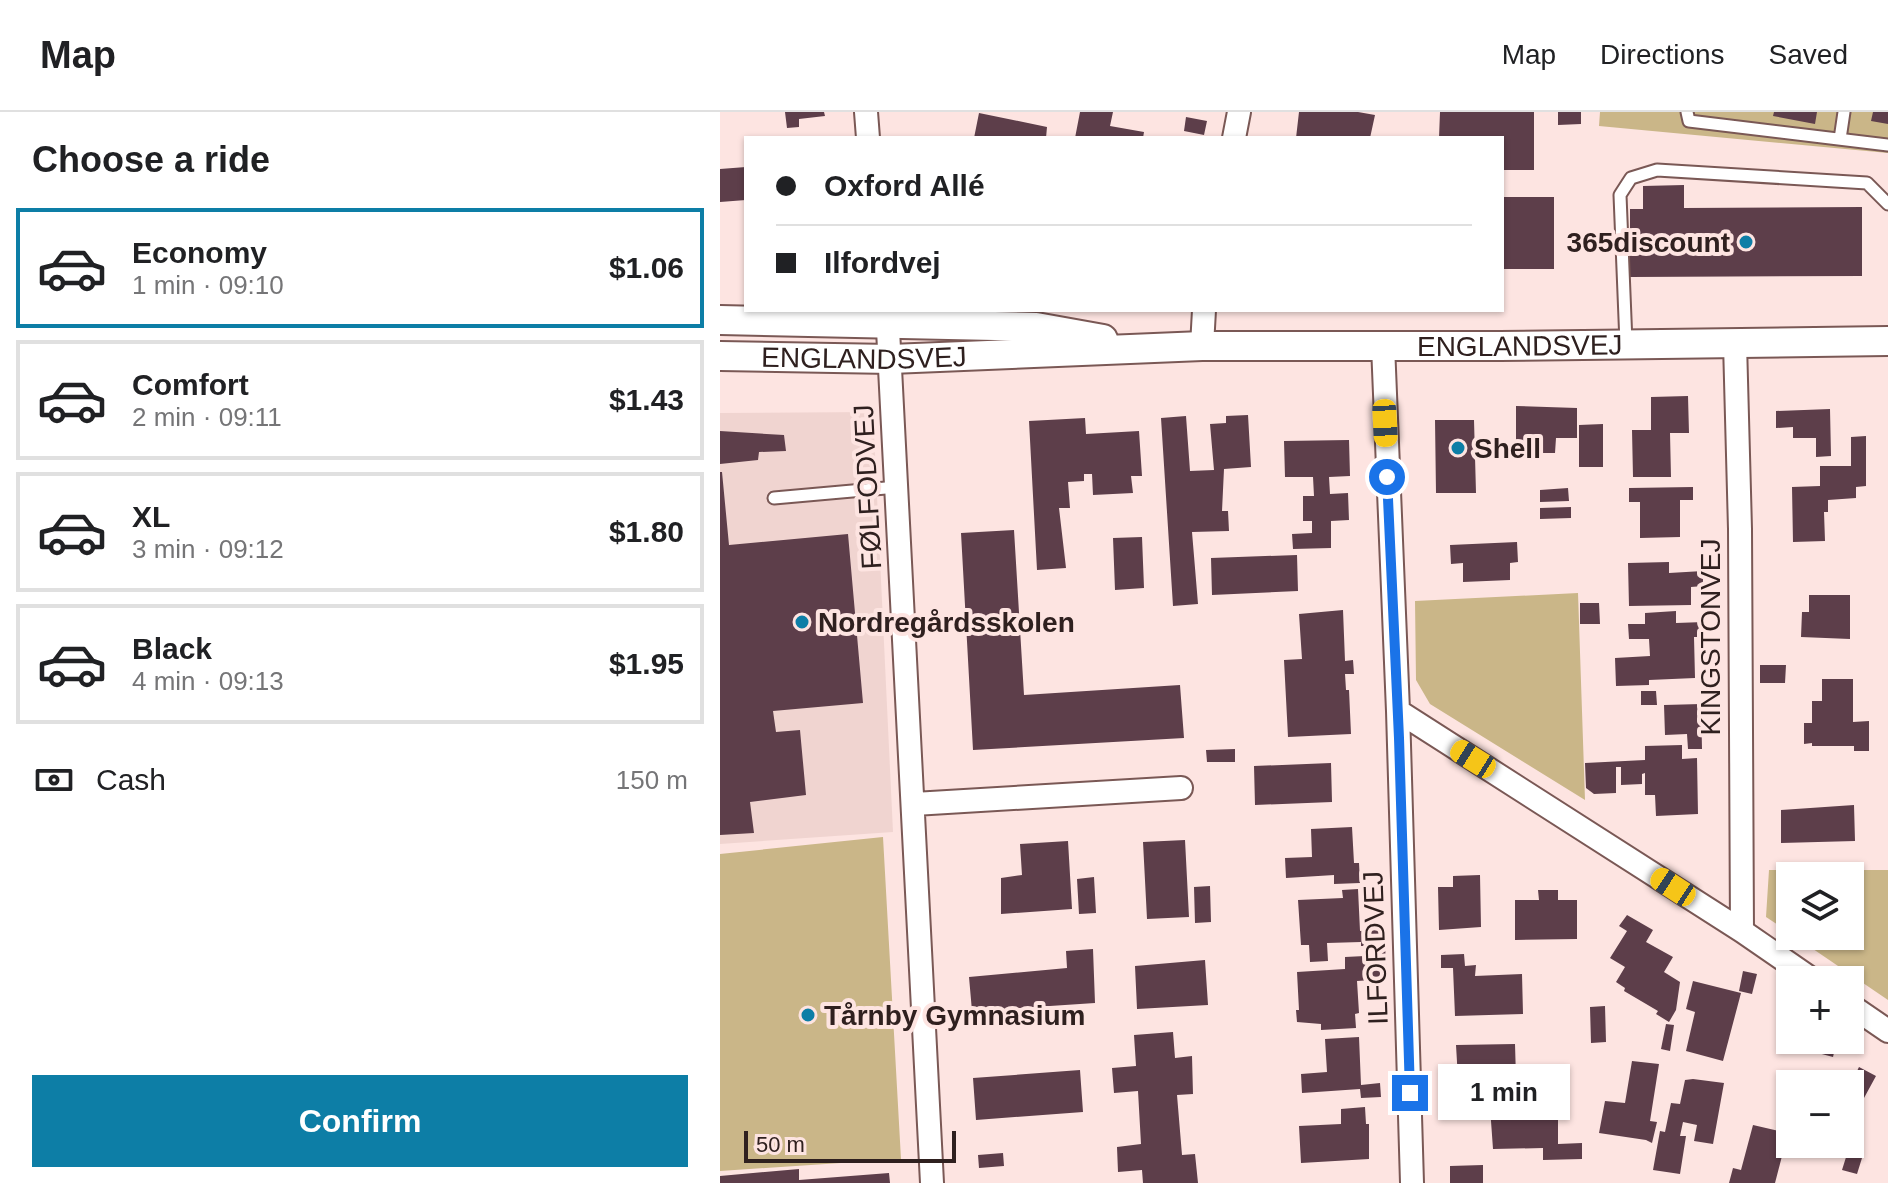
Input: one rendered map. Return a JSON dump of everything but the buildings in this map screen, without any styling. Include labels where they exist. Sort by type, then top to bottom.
[{"type":"street","points":[[866,112],[868,136]]},
{"type":"street","points":[[1234,136],[1239,112]]},
{"type":"street","points":[[1202,346],[1204,312]]},
{"type":"street","name":"ENGLANDSVEJ","points":[[720,320],[888,316],[1007,318],[1036,327],[1151,348]]},
{"type":"street","name":"FØLFODVEJ","points":[[888,316],[932,1183]]},
{"type":"street","name":"ENGLANDSVEJ","points":[[720,356],[891,359],[1202,346],[1888,341]]},
{"type":"street","name":"KINGSTONVEJ","points":[[1735,343],[1740,529],[1742,931]]},
{"type":"street","name":"ILFORDVEJ","points":[[1383,345],[1412,1183]]},
{"type":"street","points":[[1398,711],[1793,966]]},
{"type":"street","points":[[914,804],[1181,788]]},
{"type":"street","points":[[1864,1015],[1888,1031]]},
{"type":"lane","points":[[1687,112],[1689,121],[1888,145]]},
{"type":"lane","points":[[1840,139],[1844,112]]},
{"type":"lane","points":[[1626,344],[1620,195],[1631,178],[1657,170],[1867,183],[1888,204]]},
{"type":"lane","points":[[774,498],[897,487]]},
{"type":"shaded area","points":[[1600,112],[1888,112],[1888,153],[1599,126]]},
{"type":"shaded area","name":"Nordregårdsskolen","points":[[873,412],[893,832],[720,844],[720,413]]},
{"type":"shaded area","points":[[1578,593],[1585,800],[1430,704],[1416,680],[1415,601]]},
{"type":"shaded area","name":"Tårnby Gymnasium","points":[[883,837],[901,1159],[720,1171],[720,854]]},
{"type":"shaded area","points":[[1769,870],[1776,870],[1776,924],[1766,917]]},
{"type":"shaded area","points":[[1864,870],[1888,870],[1888,1000],[1864,984],[1864,966],[1838,966],[1815,950],[1864,950]]},
{"type":"place","name":"365discount","points":[[1746,242]]},
{"type":"place","name":"Shell","points":[[1458,448]]},
{"type":"place","name":"Nordregårdsskolen","points":[[802,622]]},
{"type":"place","name":"Tårnby Gymnasium","points":[[808,1015]]},
{"type":"route","points":[[1387,477],[1410,1093]]}]
